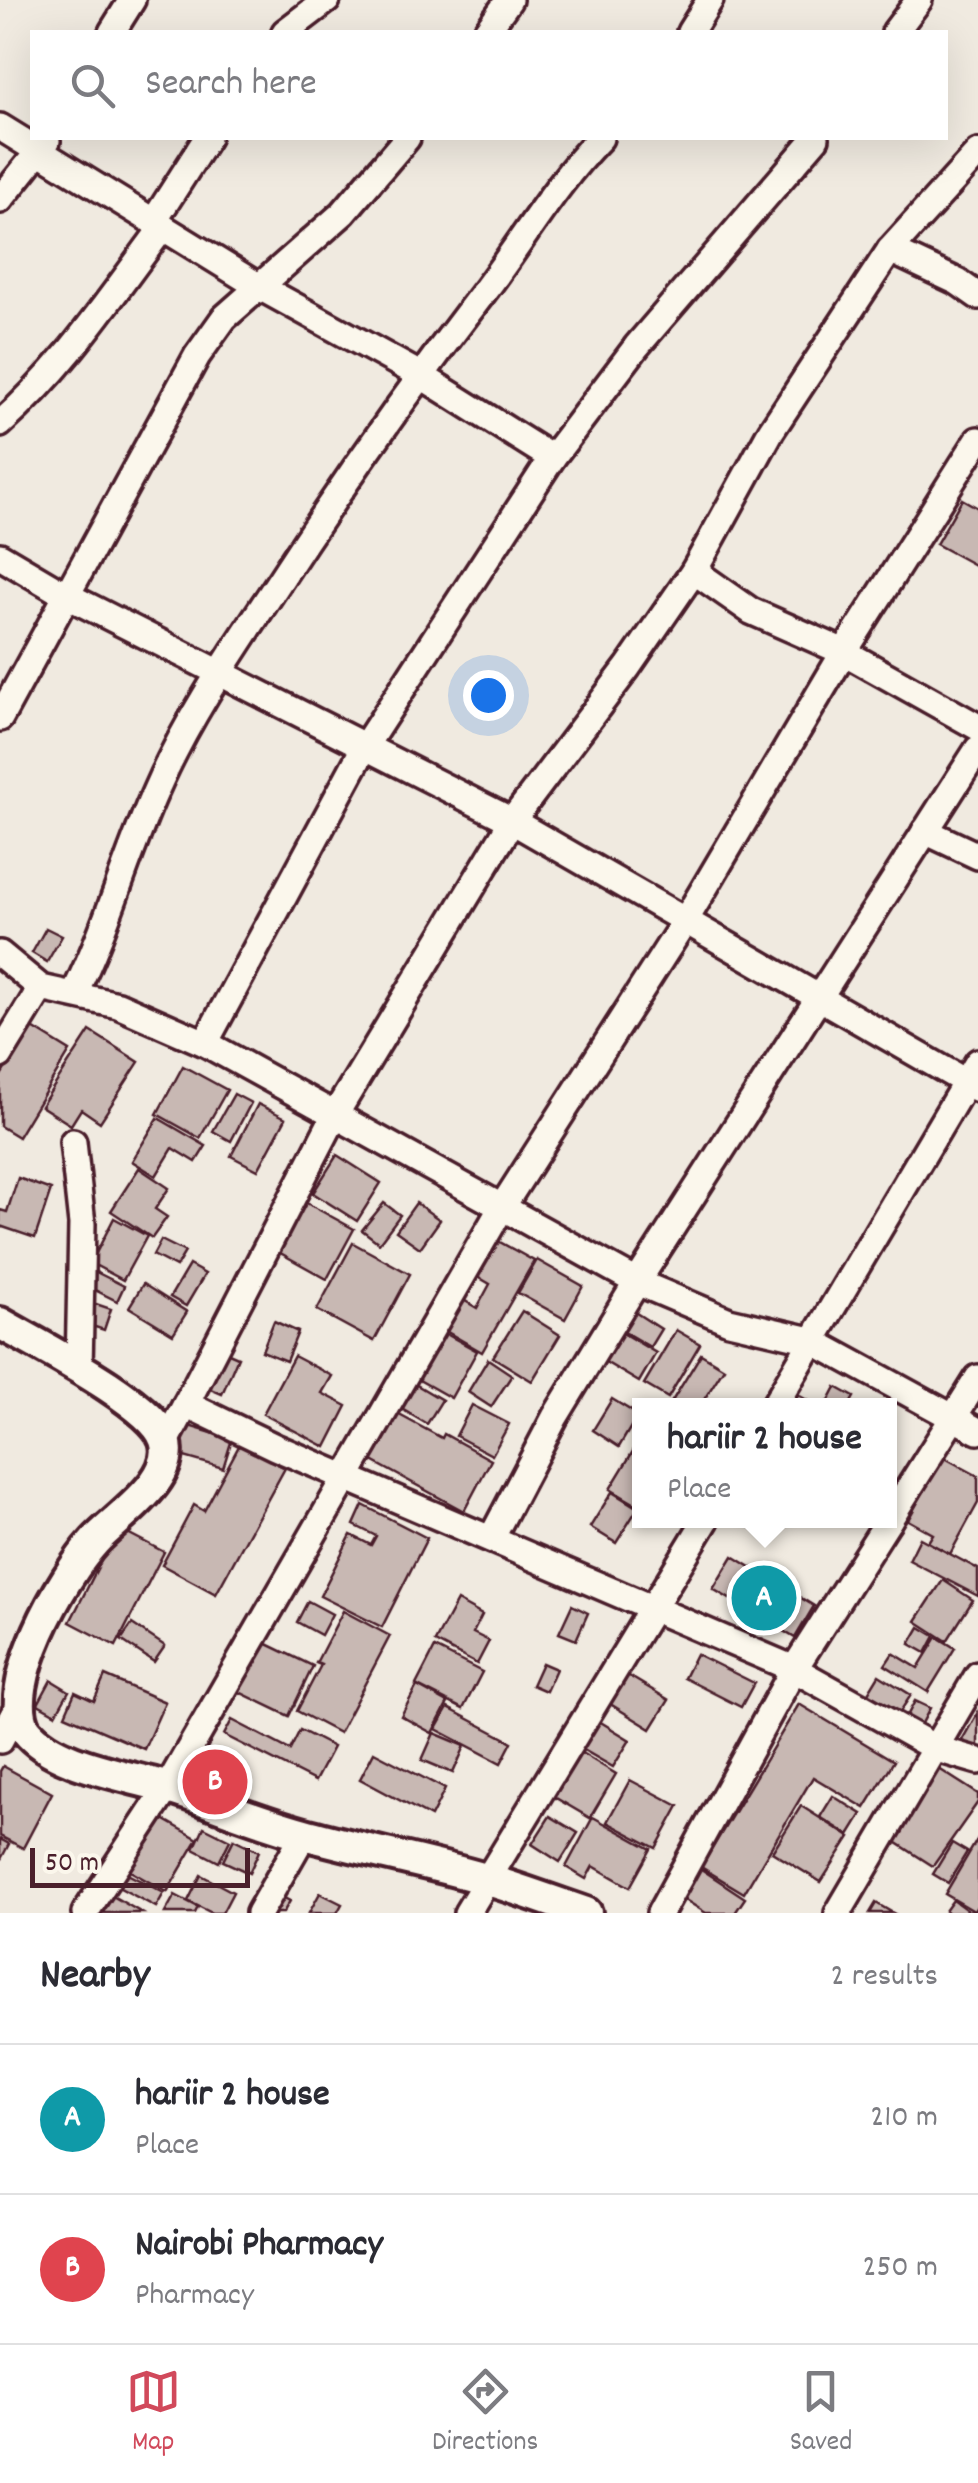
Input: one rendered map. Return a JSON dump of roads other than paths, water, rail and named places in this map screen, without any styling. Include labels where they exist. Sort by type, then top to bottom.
[{"type":"street","points":[[113,30],[132,0]]},
{"type":"street","points":[[287,30],[327,0]]},
{"type":"street","points":[[487,30],[508,0]]},
{"type":"street","points":[[691,30],[710,0]]},
{"type":"street","points":[[896,30],[919,0]]},
{"type":"street","points":[[0,127],[30,139]]},
{"type":"street","points":[[0,424],[32,397],[61,363],[158,224],[206,140]]},
{"type":"street","points":[[0,718],[197,356],[224,318],[343,213],[405,140]]},
{"type":"street","points":[[74,994],[98,945],[156,788],[220,673],[420,375],[532,228],[574,164],[598,140]]},
{"type":"street","points":[[205,1043],[365,746],[552,458],[637,346],[814,140]]},
{"type":"street","points":[[0,200],[44,145],[158,224],[258,286],[420,375],[552,458]]},
{"type":"street","points":[[0,1740],[16,1710],[17,1686],[28,1651],[50,1603],[94,1542],[155,1482],[165,1464],[166,1442],[336,1113],[512,820],[694,572],[771,432],[890,250],[978,153]]},
{"type":"street","points":[[890,250],[958,282],[978,296]]},
{"type":"street","points":[[84,1913],[167,1788],[502,1207],[685,921],[844,652],[978,440]]},
{"type":"street","points":[[0,556],[66,595],[512,820],[818,998],[974,1078],[778,1398]]},
{"type":"street","points":[[694,572],[751,611],[844,652],[978,727]]},
{"type":"street","points":[[492,1539],[555,1417],[637,1282],[978,750]]},
{"type":"street","points":[[925,831],[978,856]]},
{"type":"street","points":[[0,954],[40,988],[118,1004],[205,1043],[637,1282],[728,1321],[811,1340],[978,1431]]},
{"type":"street","points":[[0,1055],[40,988]]},
{"type":"street","points":[[73,1142],[82,1224],[79,1368]]},
{"type":"street","points":[[0,1323],[79,1368],[154,1420],[166,1442]]},
{"type":"street","points":[[897,1507],[978,1378]]},
{"type":"street","points":[[186,1404],[794,1669],[937,1750],[978,1761]]},
{"type":"street","points":[[467,1913],[701,1528]]},
{"type":"street","points":[[660,1913],[794,1669],[884,1528]]},
{"type":"street","points":[[838,1913],[978,1675]]},
{"type":"street","points":[[16,1710],[25,1729],[59,1756],[304,1834],[486,1880],[586,1913]]},
{"type":"street","points":[[259,1913],[304,1834]]},
{"type":"place","name":"hariir 2 house","points":[[764,1598]]},
{"type":"place","name":"Nairobi Pharmacy","points":[[215,1782]]}]
